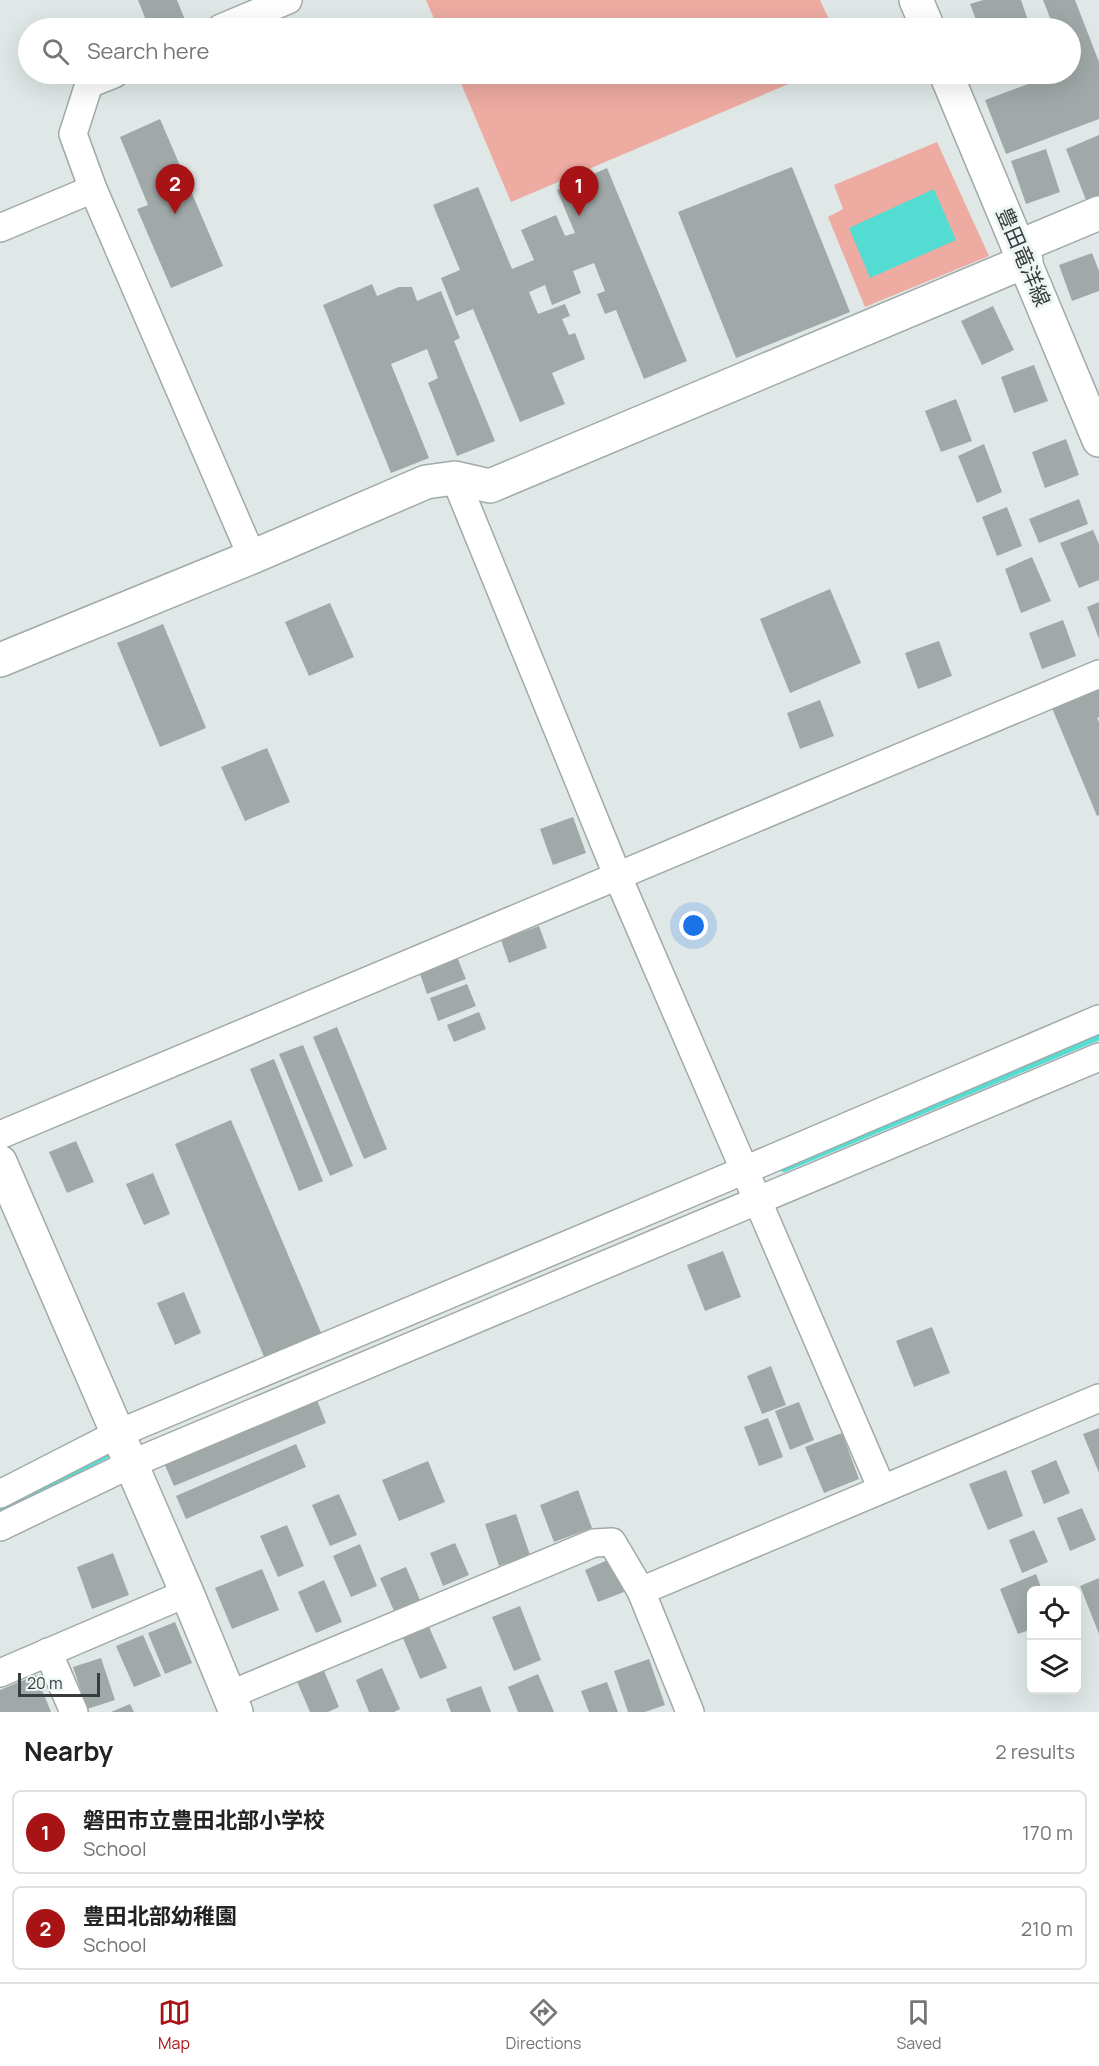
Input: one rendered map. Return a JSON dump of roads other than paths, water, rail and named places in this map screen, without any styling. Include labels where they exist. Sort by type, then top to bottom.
[{"type":"street","points":[[236,18],[255,6],[288,0]]},
{"type":"street","points":[[916,0],[924,18]]},
{"type":"street","points":[[89,84],[73,134],[93,189],[252,557]]},
{"type":"street","name":"豊田竜洋線","points":[[950,84],[1099,440]]},
{"type":"street","points":[[0,228],[93,189]]},
{"type":"street","points":[[0,660],[252,557],[426,482],[455,478],[490,486],[1022,254],[1099,213]]},
{"type":"street","points":[[455,478],[618,877],[882,1489]]},
{"type":"street","points":[[0,1135],[1099,674]]},
{"type":"street","points":[[0,1494],[117,1434],[745,1170],[1099,1018]]},
{"type":"street","points":[[0,1527],[130,1464],[1099,1057]]},
{"type":"street","points":[[0,1162],[232,1703],[594,1544],[612,1542],[641,1591],[690,1712]]},
{"type":"street","points":[[641,1591],[1099,1398]]},
{"type":"street","points":[[0,1673],[186,1593]]},
{"type":"street","points":[[48,1652],[74,1712]]},
{"type":"water","points":[[934,189],[956,240],[870,278],[849,228]]},
{"type":"waterway","points":[[784,1168],[1099,1036]]},
{"type":"waterway","points":[[0,1509],[117,1449]]},
{"type":"place","name":"豊田北部幼稚園","points":[[175,214]]},
{"type":"place","name":"磐田市立豊田北部小学校","points":[[579,216]]}]
